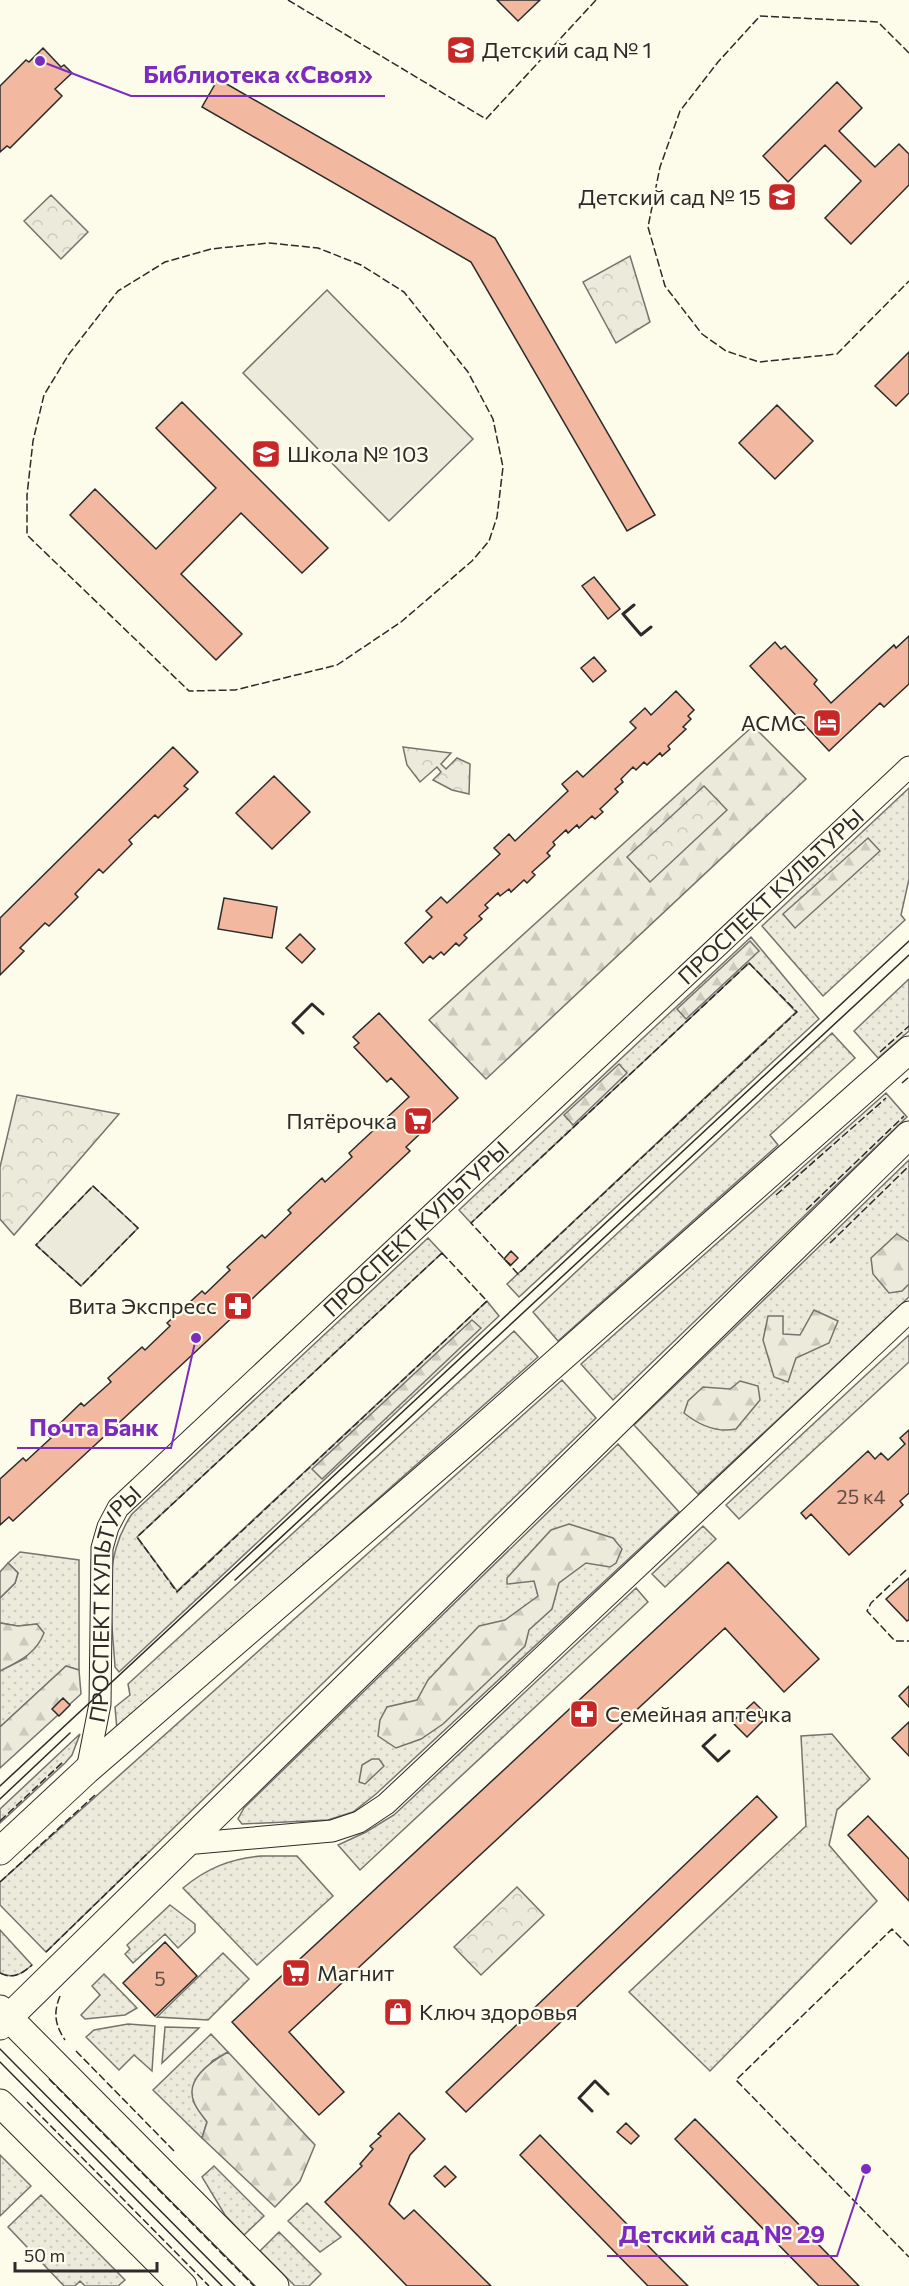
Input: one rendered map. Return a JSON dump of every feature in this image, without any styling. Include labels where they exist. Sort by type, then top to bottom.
[{"type":"main road","name":"ПРОСПЕКТ КУЛЬТУРЫ","points":[[0,1851],[87,1770],[472,1437],[909,1050]]},
{"type":"main road","points":[[275,2286],[3,2018],[185,1844],[909,1134]]},
{"type":"main road","points":[[0,2103],[183,2286]]},
{"type":"street","name":"ПРОСПЕКТ КУЛЬТУРЫ","points":[[87,1770],[100,1704],[102,1548],[108,1527],[118,1508],[909,767]]},
{"type":"street","points":[[185,1844],[332,1831],[359,1822],[386,1804],[909,1312]]},
{"type":"green space","points":[[51,195],[88,232],[61,259],[24,221]]},
{"type":"green space","points":[[630,256],[650,322],[616,343],[583,282]]},
{"type":"green space","points":[[327,290],[473,439],[389,521],[243,373]]},
{"type":"green space","points":[[753,726],[806,779],[486,1079],[429,1020]]},
{"type":"green space","points":[[403,747],[451,753],[441,764],[446,769],[457,758],[470,764],[469,794],[452,790],[433,780],[441,772],[437,767],[420,782],[407,765]]},
{"type":"green space","points":[[704,786],[727,810],[650,882],[627,857]]},
{"type":"green space","points":[[909,788],[909,879],[901,915],[905,920],[823,996],[762,926]]},
{"type":"green space","points":[[868,838],[880,851],[795,928],[783,914]]},
{"type":"green space","points":[[751,937],[819,1019],[519,1297],[507,1284],[796,1012],[749,963],[471,1223],[459,1210]]},
{"type":"green space","points":[[750,941],[759,951],[686,1019],[677,1009]]},
{"type":"green space","points":[[909,979],[909,1031],[878,1058],[854,1031]]},
{"type":"green space","points":[[832,1033],[855,1058],[770,1135],[778,1145],[558,1341],[533,1312]]},
{"type":"green space","points":[[619,1064],[627,1073],[573,1125],[564,1115]]},
{"type":"green space","points":[[886,1093],[907,1117],[613,1400],[581,1364]]},
{"type":"green space","points":[[17,1095],[119,1114],[14,1235],[0,1219],[0,1167]]},
{"type":"green space","points":[[909,1160],[909,1297],[698,1494],[634,1425]]},
{"type":"green space","points":[[93,1186],[138,1228],[81,1286],[36,1245]]},
{"type":"green space","points":[[897,1234],[909,1242],[909,1284],[902,1291],[889,1293],[873,1274],[871,1258]]},
{"type":"green space","points":[[428,1238],[442,1253],[137,1537],[177,1591],[487,1301],[499,1316],[119,1672],[115,1667],[110,1588],[115,1550],[132,1514]]},
{"type":"green space","points":[[814,1310],[838,1321],[829,1343],[796,1358],[788,1382],[774,1377],[763,1340],[768,1316],[783,1316],[783,1334],[800,1335]]},
{"type":"green space","points":[[472,1320],[481,1328],[322,1479],[312,1469]]},
{"type":"green space","points":[[514,1331],[538,1357],[117,1730],[115,1707],[130,1695],[128,1684]]},
{"type":"green space","points":[[909,1335],[909,1362],[739,1519],[726,1505]]},
{"type":"green space","points":[[562,1380],[596,1418],[46,1952],[0,1905],[0,1882]]},
{"type":"green space","points":[[740,1381],[758,1386],[760,1400],[736,1429],[722,1430],[708,1427],[684,1413],[688,1401],[703,1387],[730,1389]]},
{"type":"green space","points":[[618,1444],[679,1512],[376,1794],[353,1812],[328,1820],[242,1824],[238,1819],[244,1808]]},
{"type":"green space","points":[[569,1524],[613,1538],[622,1549],[616,1563],[610,1567],[586,1563],[559,1583],[552,1609],[529,1630],[525,1646],[443,1724],[421,1739],[396,1748],[378,1736],[380,1720],[387,1707],[417,1700],[428,1680],[479,1626],[505,1620],[538,1596],[534,1581],[507,1584],[507,1578],[551,1530]]},
{"type":"green space","points":[[703,1526],[716,1539],[665,1587],[652,1574]]},
{"type":"green space","points":[[20,1552],[79,1560],[79,1670],[66,1666],[0,1727],[0,1671],[26,1658],[37,1624],[18,1626],[0,1623],[0,1598],[15,1583],[18,1573],[8,1563]]},
{"type":"green space","points":[[8,1563],[18,1573],[15,1583],[0,1598],[0,1572]]},
{"type":"green space","points":[[636,1588],[648,1602],[360,1870],[338,1845],[394,1815]]},
{"type":"green space","points":[[0,1623],[18,1626],[37,1624],[44,1633],[32,1652],[0,1671]]},
{"type":"green space","points":[[66,1666],[79,1670],[81,1694],[0,1768],[0,1727]]},
{"type":"green space","points":[[80,1734],[72,1755],[65,1763],[0,1823],[0,1809]]},
{"type":"green space","points":[[832,1734],[870,1779],[837,1810],[829,1845],[877,1901],[710,2071],[629,1992],[806,1826],[801,1736]]},
{"type":"green space","points":[[372,1759],[379,1759],[384,1766],[365,1784],[359,1782],[362,1765]]},
{"type":"green space","points":[[261,1856],[297,1856],[333,1896],[257,1965],[183,1888],[219,1866],[239,1859]]},
{"type":"green space","points":[[517,1887],[544,1915],[481,1975],[454,1947]]},
{"type":"green space","points":[[170,1905],[195,1924],[195,1932],[178,1948],[165,1934],[133,1963],[125,1954],[130,1949],[127,1945]]},
{"type":"green space","points":[[0,1930],[32,1965],[18,1975],[9,1976],[0,1973]]},
{"type":"green space","points":[[223,1953],[249,1979],[208,2020],[157,2017]]},
{"type":"green space","points":[[104,1974],[137,2008],[125,2015],[85,2019],[81,2015],[100,1995],[92,1986]]},
{"type":"green space","points":[[128,2024],[155,2026],[152,2071],[134,2055],[119,2070],[86,2037],[94,2030]]},
{"type":"green space","points":[[165,2027],[199,2028],[162,2063]]},
{"type":"green space","points":[[211,2034],[228,2052],[212,2061],[193,2101],[207,2122],[202,2138],[153,2090]]},
{"type":"green space","points":[[228,2052],[315,2145],[300,2181],[275,2207],[202,2138],[207,2122],[195,2105],[192,2094],[193,2086],[201,2072]]},
{"type":"green space","points":[[0,2155],[31,2186],[0,2216]]},
{"type":"green space","points":[[214,2166],[264,2216],[244,2235],[225,2215],[202,2177]]},
{"type":"green space","points":[[41,2195],[125,2280],[118,2286],[85,2286],[80,2281],[75,2286],[64,2286],[8,2227]]},
{"type":"green space","points":[[307,2203],[341,2237],[320,2252],[288,2221]]},
{"type":"green space","points":[[279,2232],[321,2274],[309,2286],[295,2286],[260,2251]]},
{"type":"building","points":[[497,0],[540,0],[518,21]]},
{"type":"building","points":[[43,48],[61,67],[64,65],[72,73],[55,89],[62,96],[10,148],[7,146],[0,152],[0,86],[26,60],[29,62]]},
{"type":"building","points":[[218,79],[495,238],[655,515],[627,531],[471,262],[202,107]]},
{"type":"building","points":[[837,82],[862,108],[839,131],[875,167],[899,144],[909,154],[909,185],[851,244],[825,218],[861,181],[825,145],[788,182],[763,156]]},
{"type":"building","points":[[909,352],[909,393],[896,406],[875,386]]},
{"type":"building","points":[[182,402],[328,548],[302,573],[241,513],[181,574],[242,634],[216,660],[70,515],[95,489],[156,549],[216,488],[156,428]]},
{"type":"building","points":[[777,405],[813,441],[775,479],[739,443]]},
{"type":"building","points":[[594,577],[620,609],[608,619],[582,586]]},
{"type":"building","points":[[909,636],[909,684],[884,707],[880,703],[829,751],[750,666],[775,642],[781,649],[785,646],[817,680],[814,684],[831,703],[894,645],[896,648]]},
{"type":"building","points":[[594,657],[606,671],[593,682],[581,668]]},
{"type":"building","points":[[676,691],[694,710],[688,716],[691,719],[683,727],[686,729],[668,746],[670,749],[662,756],[660,753],[647,765],[644,762],[636,770],[633,767],[615,789],[618,792],[600,809],[603,812],[595,819],[592,816],[579,828],[577,825],[568,833],[566,830],[553,842],[555,845],[547,853],[550,856],[532,872],[535,875],[527,883],[524,880],[511,892],[509,889],[500,896],[498,893],[485,905],[488,908],[479,916],[482,919],[464,935],[467,938],[459,946],[456,943],[444,955],[441,952],[433,959],[430,956],[423,963],[405,943],[432,917],[426,911],[441,897],[447,903],[500,854],[494,848],[509,834],[515,841],[568,791],[562,784],[577,771],[583,777],[636,728],[630,722],[645,708],[651,715]]},
{"type":"building","points":[[173,747],[198,772],[184,786],[188,789],[158,818],[155,815],[129,840],[132,844],[103,873],[99,869],[75,894],[78,897],[49,926],[45,923],[20,948],[24,951],[0,975],[0,918]]},
{"type":"building","points":[[274,776],[310,812],[272,849],[236,813]]},
{"type":"building","points":[[224,898],[277,907],[272,938],[218,929]]},
{"type":"building","points":[[300,934],[315,949],[302,963],[286,948]]},
{"type":"building","points":[[379,1013],[458,1098],[406,1147],[410,1151],[191,1356],[13,1521],[9,1517],[0,1525],[0,1479],[23,1458],[26,1461],[51,1438],[48,1435],[81,1403],[84,1406],[111,1382],[108,1378],[142,1347],[145,1350],[170,1326],[167,1323],[202,1291],[205,1294],[230,1270],[227,1267],[262,1235],[265,1238],[291,1213],[288,1210],[322,1178],[325,1182],[352,1157],[349,1153],[409,1097],[391,1078],[387,1082],[354,1047],[359,1043],[353,1037]]},
{"type":"building","points":[[511,1251],[518,1258],[511,1265],[504,1259]]},
{"type":"building","points":[[909,1430],[909,1493],[900,1501],[903,1505],[849,1555],[811,1514],[806,1519],[801,1513],[868,1451],[875,1459],[881,1453],[888,1460],[905,1444],[900,1438]]},
{"type":"building","points":[[728,1562],[819,1659],[784,1692],[725,1628],[289,2032],[344,2092],[319,2115],[232,2022]]},
{"type":"building","points":[[909,1578],[909,1620],[907,1621],[886,1599]]},
{"type":"building","points":[[909,1686],[909,1707],[899,1696]]},
{"type":"building","points":[[63,1698],[70,1705],[59,1716],[52,1709]]},
{"type":"building","points":[[754,1702],[768,1716],[747,1737],[732,1722]]},
{"type":"building","points":[[909,1722],[909,1756],[892,1738]]},
{"type":"building","points":[[757,1796],[777,1817],[466,2112],[446,2092]]},
{"type":"building","points":[[868,1816],[909,1859],[909,1901],[848,1835]]},
{"type":"building","points":[[165,1942],[197,1976],[155,2016],[123,1983]]},
{"type":"building","name":"Ключ здоровья","points":[[398,2006],[404,2012],[398,2018],[392,2012]]},
{"type":"building","points":[[399,2113],[425,2139],[410,2155],[389,2204],[404,2219],[414,2210],[491,2286],[407,2286],[325,2202],[362,2166],[360,2164],[373,2149],[370,2146],[381,2136],[378,2134]]},
{"type":"building","points":[[695,2119],[859,2286],[819,2286],[675,2139]]},
{"type":"building","points":[[626,2123],[639,2136],[631,2144],[617,2132]]},
{"type":"building","points":[[540,2135],[688,2286],[648,2286],[520,2155]]},
{"type":"building","points":[[445,2166],[456,2177],[445,2187],[434,2176]]},
{"type":"tram line","points":[[0,1786],[909,941]]},
{"type":"tram line","points":[[235,1580],[909,955]]},
{"type":"tram line","points":[[0,1799],[70,1733]]},
{"type":"tram line","points":[[0,2049],[235,2286]]},
{"type":"tram line","points":[[0,2062],[222,2286]]},
{"type":"fence","points":[[288,0],[486,119],[596,0]]},
{"type":"fence","points":[[909,53],[878,22],[760,16],[718,62],[680,111],[660,167],[648,227],[665,286],[702,334],[726,351],[759,362],[837,354],[909,281]]},
{"type":"fence","points":[[269,243],[318,248],[361,265],[404,292],[468,372],[493,419],[503,467],[497,517],[489,541],[472,561],[401,622],[337,665],[235,690],[189,691],[27,535],[27,495],[33,441],[44,395],[69,354],[118,291],[165,262],[211,249],[269,243]]},
{"type":"fence","points":[[749,963],[797,1012],[518,1274],[471,1223],[749,963]]},
{"type":"fence","points":[[880,1052],[909,1026]]},
{"type":"fence","points":[[902,1083],[909,1077]]},
{"type":"fence","points":[[776,1195],[886,1098]]},
{"type":"fence","points":[[806,1210],[904,1116]]},
{"type":"fence","points":[[830,1243],[909,1166]]},
{"type":"fence","points":[[93,1186],[138,1228],[81,1286],[36,1245],[93,1186]]},
{"type":"fence","points":[[442,1253],[487,1301],[177,1592],[137,1537],[442,1253]]},
{"type":"fence","points":[[906,1570],[871,1603],[867,1611],[895,1641],[909,1641]]},
{"type":"fence","points":[[0,1821],[64,1761]]},
{"type":"fence","points":[[0,1882],[95,1795]]},
{"type":"fence","points":[[46,1952],[149,1852]]},
{"type":"fence","points":[[909,1946],[892,1929],[736,2080],[909,2257]]},
{"type":"fence","points":[[0,1973],[13,1976],[32,1965]]},
{"type":"fence","points":[[60,1996],[56,2008],[56,2019],[65,2040]]},
{"type":"fence","points":[[76,2051],[176,2153]]},
{"type":"fence","points":[[49,2079],[254,2286]]},
{"type":"fence","points":[[27,2102],[209,2286]]},
{"type":"wall","points":[[634,605],[623,614],[641,635],[651,627]]},
{"type":"wall","points":[[303,1033],[293,1023],[312,1004],[323,1014]]},
{"type":"wall","points":[[715,1735],[703,1746],[718,1761],[729,1751]]},
{"type":"wall","points":[[592,2111],[579,2098],[595,2081],[608,2094]]},
{"type":"place","name":"Детский сад № 1","points":[[461,50]]},
{"type":"place","name":"Библиотека «Своя»","points":[[40,61]]},
{"type":"place","name":"Детский сад № 15","points":[[782,197]]},
{"type":"place","name":"Школа № 103","points":[[266,454]]},
{"type":"place","name":"АСМС","points":[[827,723]]},
{"type":"place","name":"Пятёрочка","points":[[418,1121]]},
{"type":"place","name":"Вита Экспресс","points":[[238,1306]]},
{"type":"place","name":"Почта Банк","points":[[196,1338]]},
{"type":"place","name":"Семейная аптечка","points":[[584,1714]]},
{"type":"place","name":"Магнит","points":[[296,1973]]},
{"type":"place","name":"Ключ здоровья","points":[[398,2012]]},
{"type":"place","name":"Детский сад № 29","points":[[866,2169]]}]
